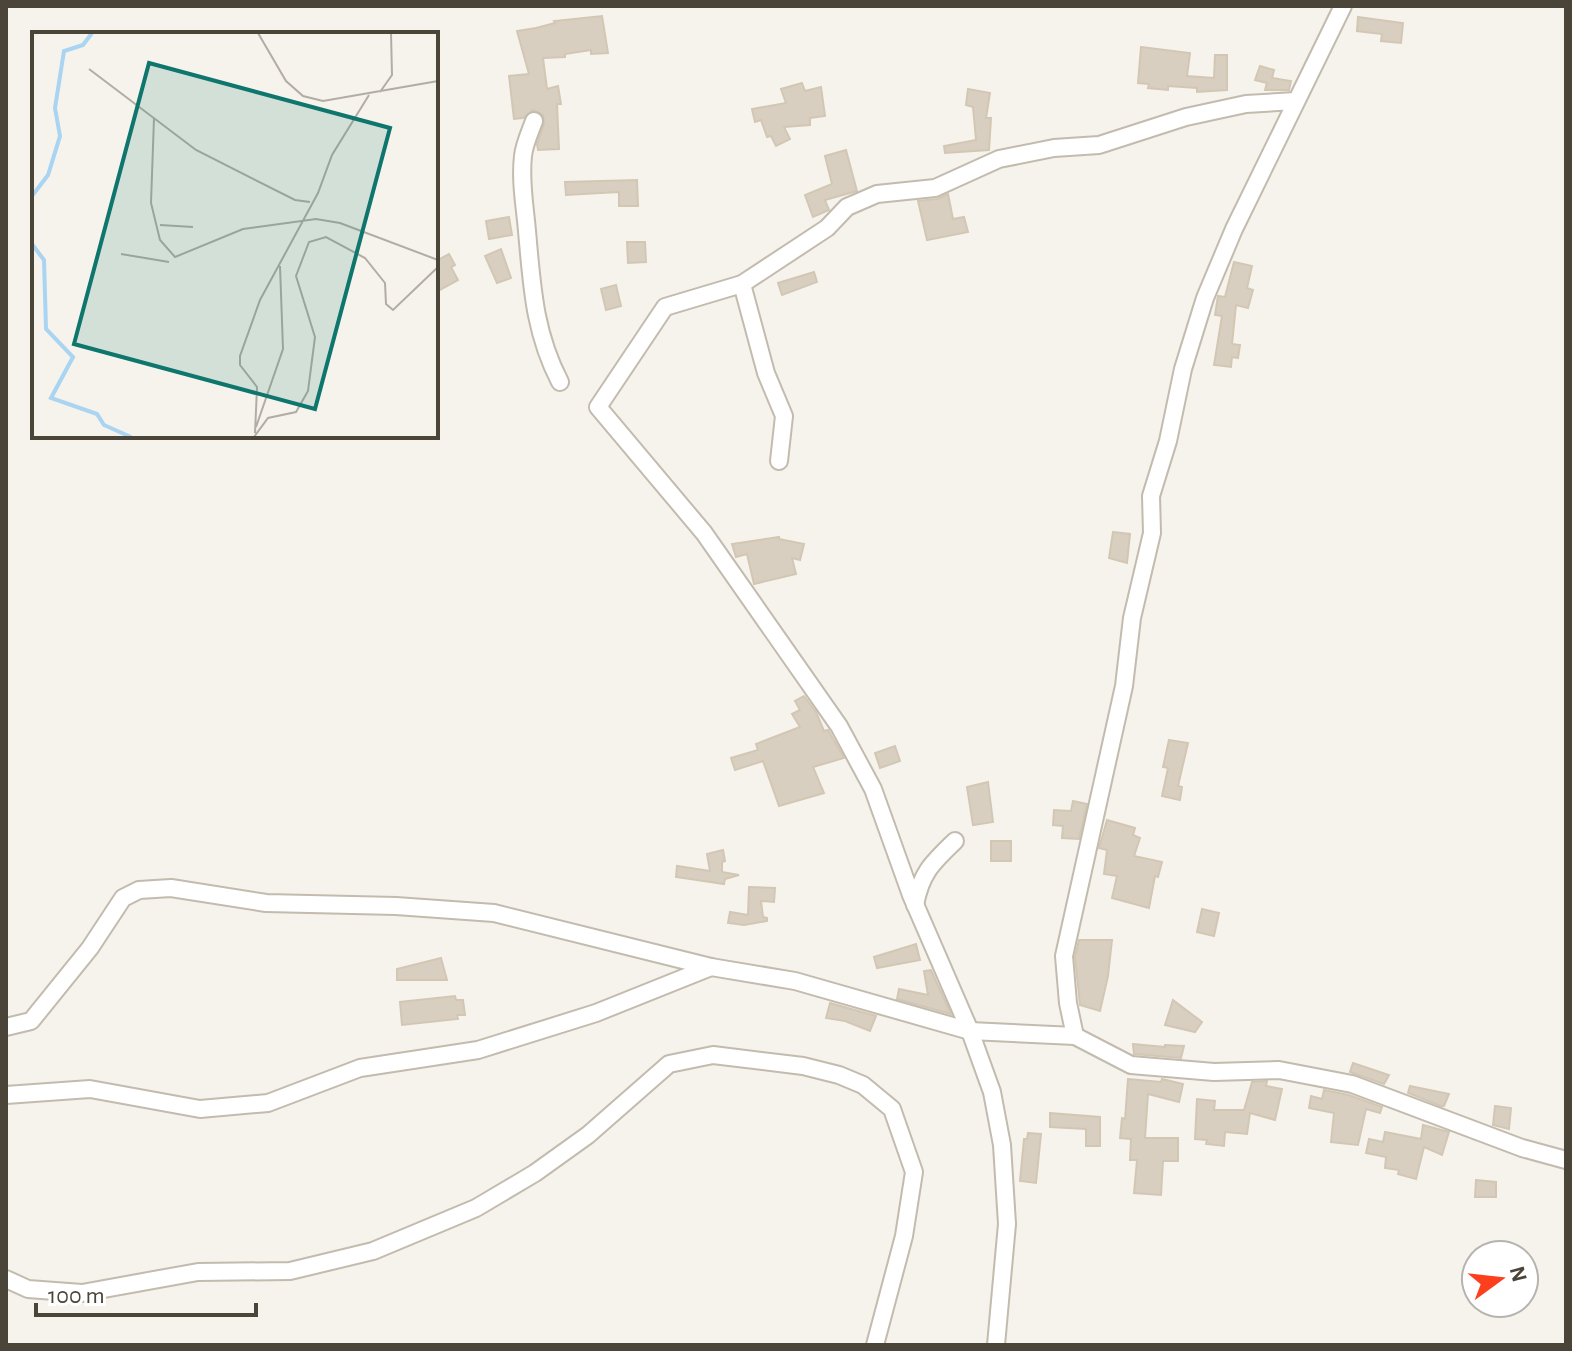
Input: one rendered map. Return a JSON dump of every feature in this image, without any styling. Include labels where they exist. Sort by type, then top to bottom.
[{"type":"street","points":[[1075,1036],[1068,1003],[1064,956],[1124,686],[1132,618],[1152,533],[1151,496],[1168,441],[1183,369],[1205,298],[1234,229],[1343,6]]},
{"type":"street","points":[[996,1345],[1007,1224],[1002,1145],[992,1092],[970,1031],[915,905],[873,789],[839,726],[704,533],[598,407],[665,307],[742,284],[827,228],[847,207],[877,194],[935,188],[999,159],[1054,148],[1099,145],[1186,117],[1246,104],[1295,101]]},
{"type":"street","points":[[534,121],[523,154],[528,247],[536,319],[546,357],[560,382]]},
{"type":"street","points":[[742,284],[766,373],[784,416],[779,461]]},
{"type":"street","points":[[915,905],[919,882],[934,860],[955,841]]},
{"type":"street","points":[[6,1027],[31,1021],[90,948],[123,898],[139,890],[171,888],[266,903],[396,906],[494,913],[711,967],[795,981],[970,1031],[1075,1036],[1131,1065],[1214,1072],[1279,1070],[1352,1084],[1522,1148],[1566,1160]]},
{"type":"street","points":[[6,1095],[90,1089],[200,1109],[268,1103],[360,1068],[478,1050],[596,1013],[711,967]]},
{"type":"street","points":[[6,1279],[28,1289],[82,1293],[146,1284],[198,1272],[290,1271],[373,1251],[476,1208],[535,1173],[588,1135],[669,1064],[713,1055],[803,1066],[839,1075],[863,1085],[892,1109],[914,1172],[904,1236],[875,1345]]},
{"type":"building","points":[[602,16],[608,53],[591,54],[591,50],[565,54],[565,57],[543,58],[547,89],[558,86],[561,104],[557,104],[559,149],[538,150],[543,115],[533,110],[523,118],[514,119],[509,76],[529,74],[517,31],[554,21]]},
{"type":"building","points":[[1358,17],[1403,23],[1401,43],[1381,41],[1382,34],[1357,31]]},
{"type":"building","points":[[1141,47],[1190,53],[1187,76],[1214,78],[1215,55],[1227,55],[1227,90],[1197,92],[1197,88],[1168,86],[1168,90],[1148,88],[1149,84],[1138,83]]},
{"type":"building","points":[[1260,66],[1274,70],[1272,78],[1291,81],[1289,90],[1265,90],[1267,83],[1255,80]]},
{"type":"building","points":[[802,83],[805,91],[821,87],[825,116],[810,118],[810,125],[784,127],[790,139],[776,146],[771,136],[767,137],[761,120],[755,122],[752,109],[786,103],[781,89]]},
{"type":"building","points":[[968,89],[990,93],[986,118],[991,118],[989,150],[945,153],[944,146],[976,140],[973,107],[966,105]]},
{"type":"building","points":[[846,150],[857,191],[825,200],[829,210],[813,217],[805,195],[832,184],[825,156]]},
{"type":"building","points":[[637,180],[638,206],[619,206],[619,192],[566,195],[565,182]]},
{"type":"building","points":[[948,194],[953,219],[964,217],[968,232],[927,240],[918,201]]},
{"type":"building","points":[[509,217],[512,235],[489,239],[486,221]]},
{"type":"building","points":[[627,242],[645,242],[646,262],[628,263]]},
{"type":"building","points":[[501,249],[511,278],[497,283],[485,256]]},
{"type":"building","points":[[449,254],[458,280],[438,291],[438,260]]},
{"type":"building","points":[[1234,262],[1252,266],[1247,288],[1253,290],[1248,308],[1236,305],[1232,344],[1240,345],[1238,358],[1232,357],[1231,367],[1214,365],[1222,316],[1215,315],[1218,296],[1225,297]]},
{"type":"building","points":[[814,272],[817,282],[782,295],[778,283]]},
{"type":"building","points":[[616,285],[621,306],[606,310],[601,289]]},
{"type":"building","points":[[1113,532],[1130,534],[1127,563],[1109,558]]},
{"type":"building","points":[[779,537],[804,544],[800,560],[792,558],[796,574],[754,584],[747,554],[736,557],[732,544]]},
{"type":"building","points":[[804,696],[844,758],[813,767],[824,793],[779,806],[763,761],[735,770],[731,758],[758,750],[756,744],[800,727],[792,714],[800,710],[795,701]]},
{"type":"building","points":[[1169,740],[1188,743],[1178,786],[1182,787],[1180,800],[1162,796],[1168,768],[1163,767]]},
{"type":"building","points":[[895,746],[900,761],[880,768],[875,753]]},
{"type":"building","points":[[988,782],[993,822],[973,825],[967,787]]},
{"type":"building","points":[[1073,801],[1087,804],[1079,839],[1062,838],[1063,826],[1053,825],[1054,810],[1071,811]]},
{"type":"building","points":[[1107,820],[1135,828],[1133,835],[1140,838],[1134,856],[1162,862],[1158,877],[1155,876],[1149,908],[1112,898],[1117,876],[1104,874],[1107,850],[1099,848]]},
{"type":"building","points":[[991,841],[1011,841],[1011,861],[991,861]]},
{"type":"building","points":[[723,850],[725,861],[722,862],[722,872],[739,875],[725,879],[724,884],[676,877],[677,866],[710,871],[707,854]]},
{"type":"building","points":[[749,887],[775,888],[774,902],[761,901],[763,917],[767,921],[744,925],[728,923],[730,912],[748,915]]},
{"type":"building","points":[[1202,909],[1219,913],[1214,936],[1197,932]]},
{"type":"building","points":[[1079,940],[1112,940],[1100,1011],[1080,1005],[1075,957]]},
{"type":"building","points":[[916,944],[920,960],[877,968],[874,957]]},
{"type":"building","points":[[441,958],[447,980],[397,980],[397,969]]},
{"type":"building","points":[[931,970],[951,1014],[897,999],[899,989],[928,995],[924,971]]},
{"type":"building","points":[[455,996],[456,1000],[463,1000],[465,1015],[457,1015],[458,1019],[402,1025],[400,1002]]},
{"type":"building","points":[[1173,1000],[1202,1022],[1195,1032],[1165,1025]]},
{"type":"building","points":[[830,1003],[876,1016],[870,1031],[845,1021],[826,1018]]},
{"type":"building","points":[[1133,1044],[1184,1046],[1181,1058],[1134,1054]]},
{"type":"building","points":[[1353,1063],[1389,1075],[1384,1084],[1350,1072]]},
{"type":"building","points":[[1128,1079],[1161,1082],[1162,1079],[1183,1084],[1179,1102],[1148,1094],[1145,1138],[1178,1138],[1178,1161],[1163,1161],[1161,1195],[1134,1193],[1137,1160],[1130,1160],[1131,1139],[1120,1138],[1122,1118],[1125,1119]]},
{"type":"building","points":[[1267,1081],[1266,1086],[1282,1089],[1275,1120],[1250,1113],[1247,1134],[1225,1132],[1224,1146],[1195,1139],[1197,1099],[1215,1101],[1214,1110],[1244,1110],[1252,1082]]},
{"type":"building","points":[[1410,1086],[1449,1094],[1444,1106],[1441,1106],[1408,1093]]},
{"type":"building","points":[[1324,1090],[1382,1107],[1380,1113],[1366,1109],[1358,1145],[1331,1142],[1334,1113],[1309,1108],[1311,1096],[1322,1099]]},
{"type":"building","points":[[1495,1106],[1511,1108],[1509,1129],[1493,1125]]},
{"type":"building","points":[[1050,1113],[1100,1117],[1100,1146],[1086,1146],[1086,1129],[1050,1127]]},
{"type":"building","points":[[1423,1125],[1449,1132],[1442,1155],[1424,1147],[1416,1179],[1398,1174],[1399,1170],[1385,1168],[1386,1157],[1366,1153],[1369,1139],[1383,1142],[1385,1132],[1421,1139]]},
{"type":"building","points":[[1028,1133],[1041,1134],[1036,1183],[1020,1181],[1024,1139],[1027,1139]]},
{"type":"building","points":[[1476,1180],[1496,1182],[1496,1197],[1475,1197]]}]
